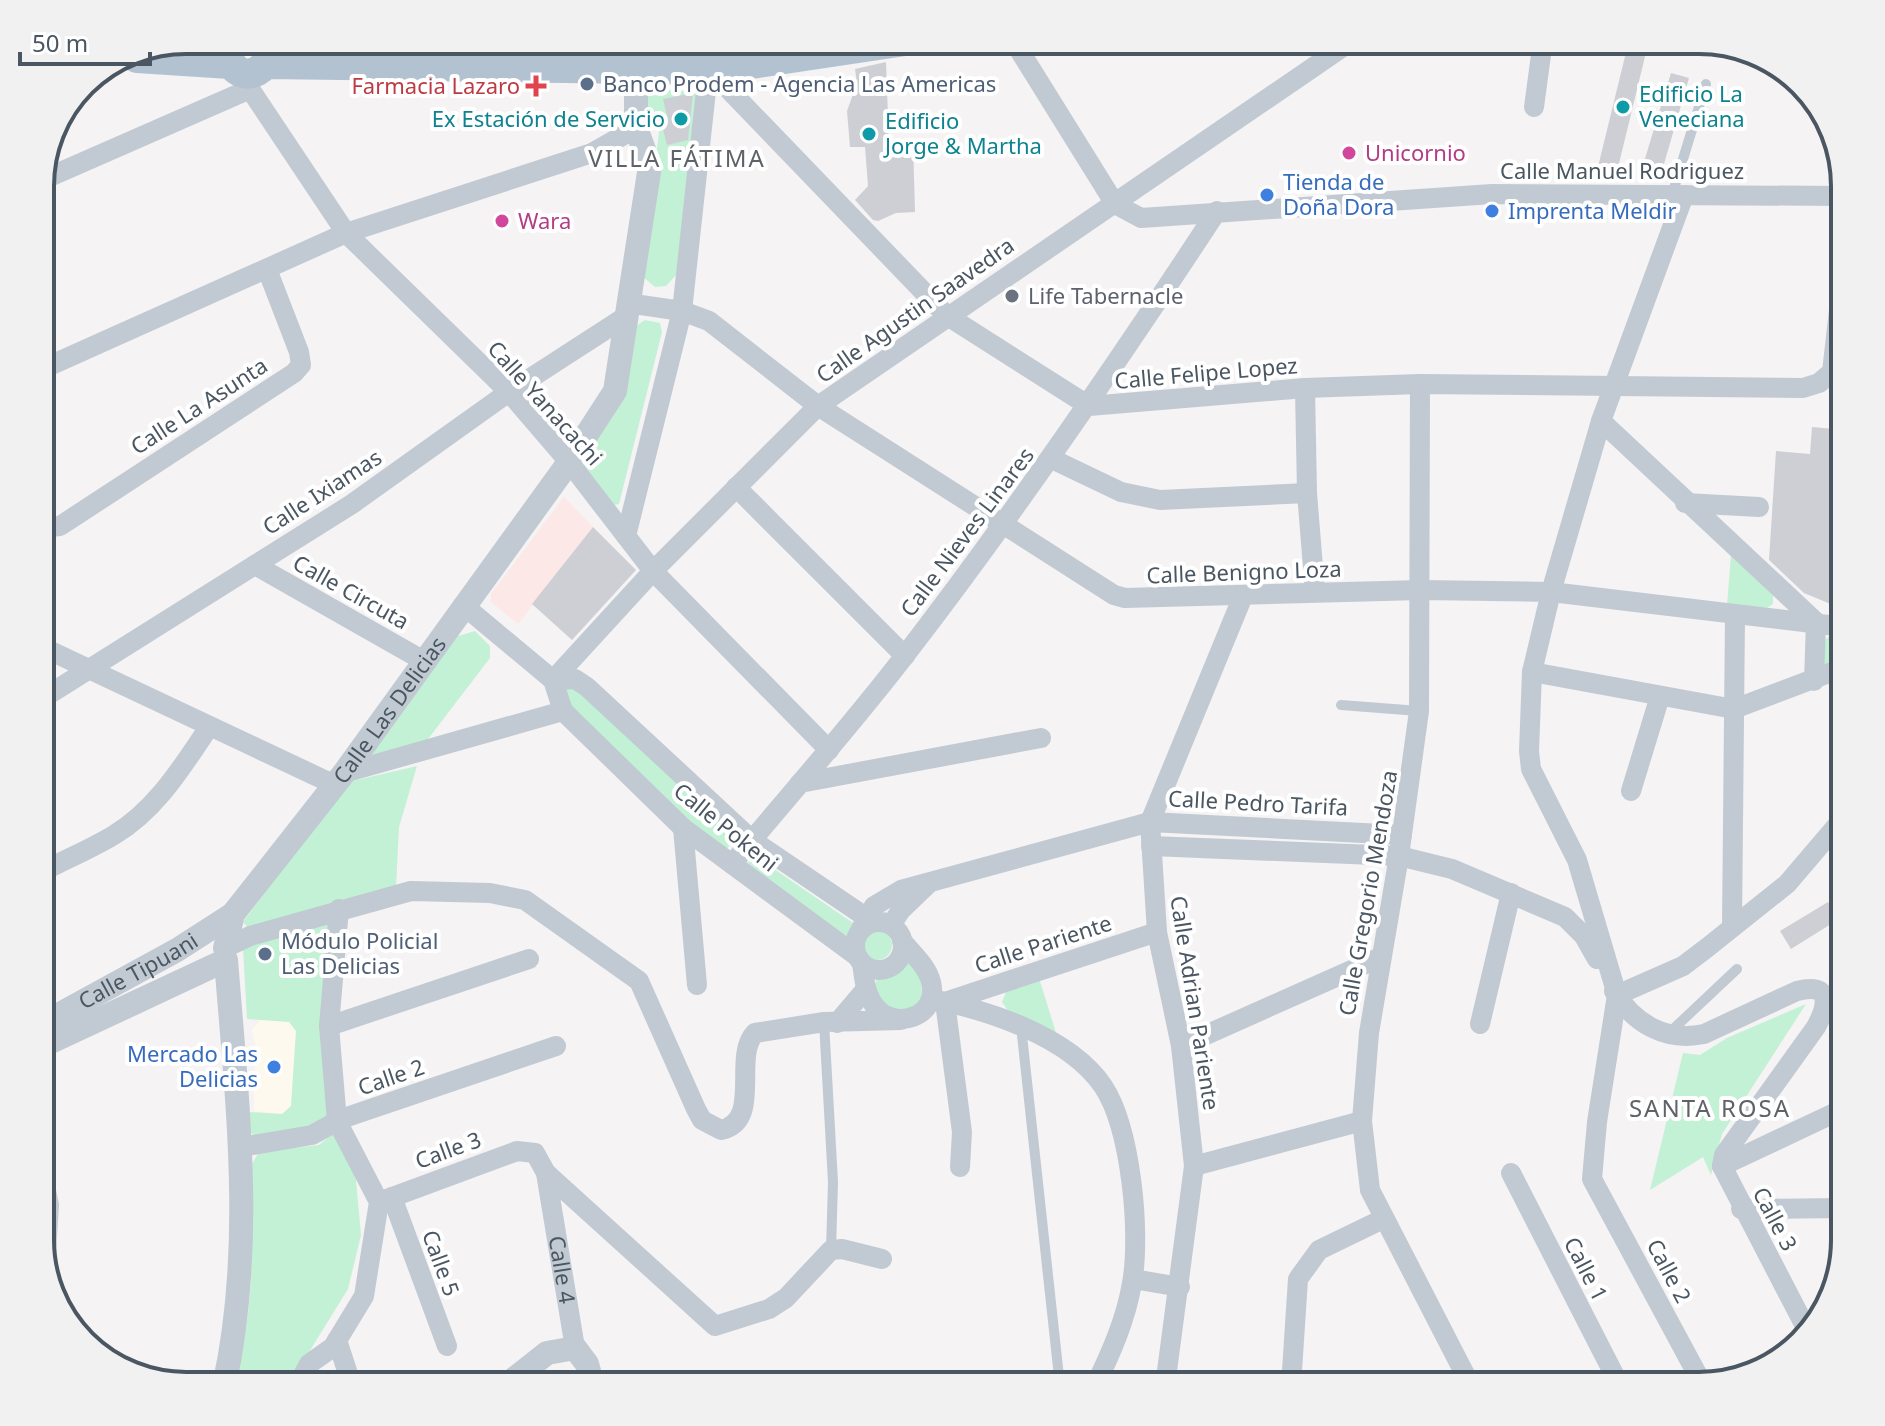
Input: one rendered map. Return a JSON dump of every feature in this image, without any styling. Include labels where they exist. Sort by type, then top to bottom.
[{"type":"main road","points":[[156,58],[636,63],[688,54]]},
{"type":"street","points":[[626,536],[682,311],[700,54]]},
{"type":"street","name":"Calle Felipe Lopez","points":[[702,54],[946,315],[1089,406],[1305,388],[1420,384],[1803,388],[1819,383],[1831,373]]},
{"type":"street","points":[[1022,54],[1115,204]]},
{"type":"street","name":"Calle Agustin Saavedra","points":[[553,680],[653,571],[818,406],[946,315],[1115,204],[1333,54]]},
{"type":"street","points":[[1534,107],[1541,54]]},
{"type":"street","points":[[55,172],[248,58]]},
{"type":"street","name":"Calle Yanacachi","points":[[248,58],[346,233],[509,392],[569,462],[653,571],[829,750]]},
{"type":"street","name":"Calle Las Delicias","points":[[226,1372],[235,1318],[241,1147],[226,954],[233,914],[340,779],[569,462],[615,391],[650,166],[636,128],[636,63]]},
{"type":"street","points":[[54,364],[346,233],[592,153],[636,128]]},
{"type":"street","name":"Calle Manuel Rodriguez","points":[[1115,204],[1141,218],[1492,194],[1831,196]]},
{"type":"street","points":[[1678,195],[1617,386],[1601,421],[1551,592],[1532,672],[1531,769],[1577,860],[1617,995],[1683,966],[1787,884],[1831,832]]},
{"type":"street","name":"Calle Nieves Linares","points":[[732,864],[905,656],[1003,527],[1089,406],[1217,211]]},
{"type":"street","name":"Calle La Asunta","points":[[54,527],[60,526],[294,373],[301,365],[299,352],[267,269]]},
{"type":"street","points":[[626,310],[682,311]]},
{"type":"street","name":"Calle Ixiamas","points":[[54,691],[352,504],[626,310]]},
{"type":"street","name":"Calle Benigno Loza","points":[[682,311],[709,321],[818,406],[1003,527],[1114,595],[1141,601],[1315,592],[1551,592],[1831,625]]},
{"type":"street","name":"Calle Gregorio Mendoza","points":[[1420,384],[1419,711],[1401,845],[1369,1033],[1362,1121],[1365,1171],[1383,1219],[1464,1372]]},
{"type":"street","points":[[1305,388],[1307,493],[1315,592]]},
{"type":"street","points":[[1601,421],[1685,503],[1816,622],[1814,681]]},
{"type":"street","points":[[1052,459],[1121,492],[1149,499],[1307,493]]},
{"type":"street","points":[[736,487],[905,656]]},
{"type":"street","points":[[1685,503],[1759,507]]},
{"type":"street","name":"Calle Circuta","points":[[255,565],[424,661]]},
{"type":"street","name":"Calle Adrian Pariente","points":[[1167,1372],[1194,1166],[1181,1046],[1157,932],[1150,822],[1243,596]]},
{"type":"street","name":"Calle Pokeni","points":[[463,605],[553,680],[563,711],[683,828],[860,960]]},
{"type":"street","points":[[1732,927],[1735,615]]},
{"type":"street","points":[[54,652],[209,727],[340,779],[563,711]]},
{"type":"street","points":[[1532,672],[1734,709],[1831,673]]},
{"type":"street","name":"Calle Pokeni","points":[[553,680],[575,679],[587,687],[752,840],[878,927],[928,975],[938,1000],[962,1132],[960,1167]]},
{"type":"street","points":[[1631,791],[1660,696]]},
{"type":"street","points":[[54,866],[131,823],[174,779],[209,727]]},
{"type":"street","points":[[800,783],[1041,738]]},
{"type":"street","name":"Calle Pedro Tarifa","points":[[860,960],[873,969],[889,967],[900,956],[878,927],[882,899],[1150,822],[1401,845],[1541,904],[1576,926],[1617,995],[1637,1020],[1667,1034]]},
{"type":"street","points":[[683,828],[697,985]]},
{"type":"street","points":[[1151,846],[1401,845]]},
{"type":"street","points":[[226,954],[250,936],[411,891],[513,896],[538,907],[575,938],[630,972],[639,981],[702,1120],[721,1130],[735,1123],[742,1110],[746,1053],[750,1039],[765,1030],[830,1022],[901,1020]]},
{"type":"street","points":[[1480,1024],[1511,893]]},
{"type":"street","points":[[337,1121],[329,1026],[339,909]]},
{"type":"street","name":"Calle Tipuani","points":[[54,1017],[177,950],[233,914]]},
{"type":"street","points":[[878,927],[855,943],[866,989],[880,1012],[901,1020]]},
{"type":"street","name":"Calle Pariente","points":[[901,1020],[921,1013],[938,1000],[1157,932]]},
{"type":"street","name":"Calle Tipuani","points":[[54,1040],[226,954]]},
{"type":"street","points":[[1181,1046],[1381,957]]},
{"type":"street","points":[[329,1026],[529,959]]},
{"type":"street","points":[[1667,1034],[1690,1037],[1704,1034],[1808,988],[1819,991],[1825,997],[1826,1008],[1816,1027],[1724,1155],[1722,1166]]},
{"type":"street","points":[[830,1022],[866,989]]},
{"type":"street","name":"Calle 2","points":[[1617,995],[1597,1122],[1592,1179],[1696,1372]]},
{"type":"street","points":[[938,1000],[994,1014],[1021,1026],[1085,1066],[1103,1087],[1119,1126],[1129,1177],[1133,1279],[1127,1311],[1101,1372]]},
{"type":"street","name":"Calle 2","points":[[241,1147],[312,1135],[337,1121],[556,1046]]},
{"type":"street","points":[[1722,1166],[1831,1115]]},
{"type":"street","name":"Calle 5","points":[[337,1121],[386,1200],[447,1346]]},
{"type":"street","points":[[1194,1166],[1362,1121]]},
{"type":"street","name":"Calle 3","points":[[386,1200],[517,1151],[535,1153]]},
{"type":"street","name":"Calle 4","points":[[535,1153],[546,1173],[575,1348],[589,1372]]},
{"type":"street","name":"Calle 3","points":[[1722,1166],[1741,1209],[1802,1322]]},
{"type":"street","points":[[546,1173],[715,1326],[778,1304],[803,1284],[831,1250],[842,1249],[882,1259]]},
{"type":"street","name":"Calle 1","points":[[1511,1173],[1613,1372]]},
{"type":"street","points":[[305,1372],[309,1364],[337,1340],[364,1296],[386,1200]]},
{"type":"street","points":[[1741,1209],[1831,1208]]},
{"type":"street","points":[[1292,1372],[1298,1279],[1319,1250],[1383,1219]]},
{"type":"street","points":[[1133,1279],[1180,1287]]},
{"type":"street","points":[[337,1340],[347,1372]]},
{"type":"street","points":[[523,1372],[547,1353],[575,1348]]},
{"type":"lane","points":[[1678,195],[1706,84]]},
{"type":"lane","points":[[1341,705],[1419,711]]},
{"type":"lane","points":[[1667,1034],[1737,969]]},
{"type":"lane","points":[[830,1022],[831,1250]]},
{"type":"lane","points":[[1021,1026],[1058,1372]]},
{"type":"shaded area","points":[[564,497],[593,527],[518,624],[491,602],[491,594]]},
{"type":"shaded area","name":"Mercado Las Delicias","points":[[261,1019],[289,1022],[296,1031],[291,1106],[282,1114],[254,1111],[254,1090],[261,1085],[254,1077],[256,1050],[252,1030]]},
{"type":"green space","points":[[644,88],[702,93],[676,275],[666,286],[655,287],[642,276],[661,115],[643,111]]},
{"type":"green space","points":[[645,320],[660,323],[662,332],[619,504],[610,506],[580,468],[581,459],[624,397],[636,326]]},
{"type":"green space","points":[[1731,555],[1773,595],[1773,604],[1765,609],[1727,605]]},
{"type":"green space","points":[[475,631],[490,646],[490,658],[425,743],[373,757],[372,751],[455,637]]},
{"type":"green space","points":[[1831,635],[1830,666],[1822,665],[1825,640]]},
{"type":"green space","points":[[573,686],[735,838],[726,850],[685,821],[562,699],[562,691]]},
{"type":"green space","points":[[417,766],[399,827],[396,888],[249,929],[243,922],[348,782]]},
{"type":"green space","points":[[755,856],[856,925],[845,942],[751,868],[747,863]]},
{"type":"green space","points":[[335,918],[330,1032],[344,1103],[316,1126],[257,1137],[251,1133],[249,1112],[282,1114],[291,1106],[296,1031],[289,1022],[247,1019],[243,948]]},
{"type":"green space","points":[[877,930],[888,934],[892,945],[888,956],[877,960],[866,956],[862,945],[866,934]]},
{"type":"green space","points":[[905,961],[917,974],[922,990],[920,1002],[907,1012],[880,1005],[875,984],[878,977],[888,977]]},
{"type":"green space","points":[[1039,978],[1057,1036],[1009,1012],[1002,1002],[1008,987]]},
{"type":"green space","points":[[1806,1004],[1722,1134],[1711,1175],[1703,1157],[1650,1190],[1683,1053],[1700,1055],[1727,1038]]},
{"type":"green space","points":[[343,1125],[351,1126],[361,1235],[348,1289],[297,1372],[237,1372],[249,1304],[252,1164],[259,1152],[319,1145]]},
{"type":"building","name":"Edificio La Veneciana","points":[[1626,54],[1646,54],[1615,180],[1596,175]]},
{"type":"building","name":"Edificio Jorge & Martha","points":[[886,62],[889,145],[913,141],[915,212],[896,213],[878,221],[873,220],[855,200],[868,186],[865,147],[850,147],[847,111],[857,83],[855,69]]},
{"type":"building","points":[[1671,73],[1689,78],[1659,181],[1640,175]]},
{"type":"building","name":"Ex Estación de Servicio","points":[[693,93],[688,140],[667,145],[661,121],[668,120],[663,99]]},
{"type":"building","points":[[1812,427],[1831,429],[1831,604],[1804,593],[1769,560],[1776,451],[1810,454]]},
{"type":"building","points":[[593,527],[636,570],[572,640],[532,604]]},
{"type":"building","points":[[1828,902],[1831,907],[1831,924],[1791,949],[1780,931]]},
{"type":"place","name":"Banco Prodem - Agencia Las Americas","points":[[587,84]]},
{"type":"place","name":"Farmacia Lazaro","points":[[536,86]]},
{"type":"place","name":"Edificio La Veneciana","points":[[1623,107]]},
{"type":"place","name":"Ex Estación de Servicio","points":[[681,119]]},
{"type":"place","name":"Edificio Jorge & Martha","points":[[869,134]]},
{"type":"place","name":"Unicornio","points":[[1349,153]]},
{"type":"place","name":"Tienda de Doña Dora","points":[[1267,195]]},
{"type":"place","name":"Imprenta Meldir","points":[[1492,211]]},
{"type":"place","name":"Wara","points":[[502,221]]},
{"type":"place","name":"Life Tabernacle","points":[[1012,296]]},
{"type":"place","name":"Módulo Policial Las Delicias","points":[[265,954]]},
{"type":"place","name":"Mercado Las Delicias","points":[[274,1067]]},
{"type":"district","name":"VILLA FÁTIMA","points":[[677,159]]},
{"type":"district","name":"SANTA ROSA","points":[[1710,1109]]}]
